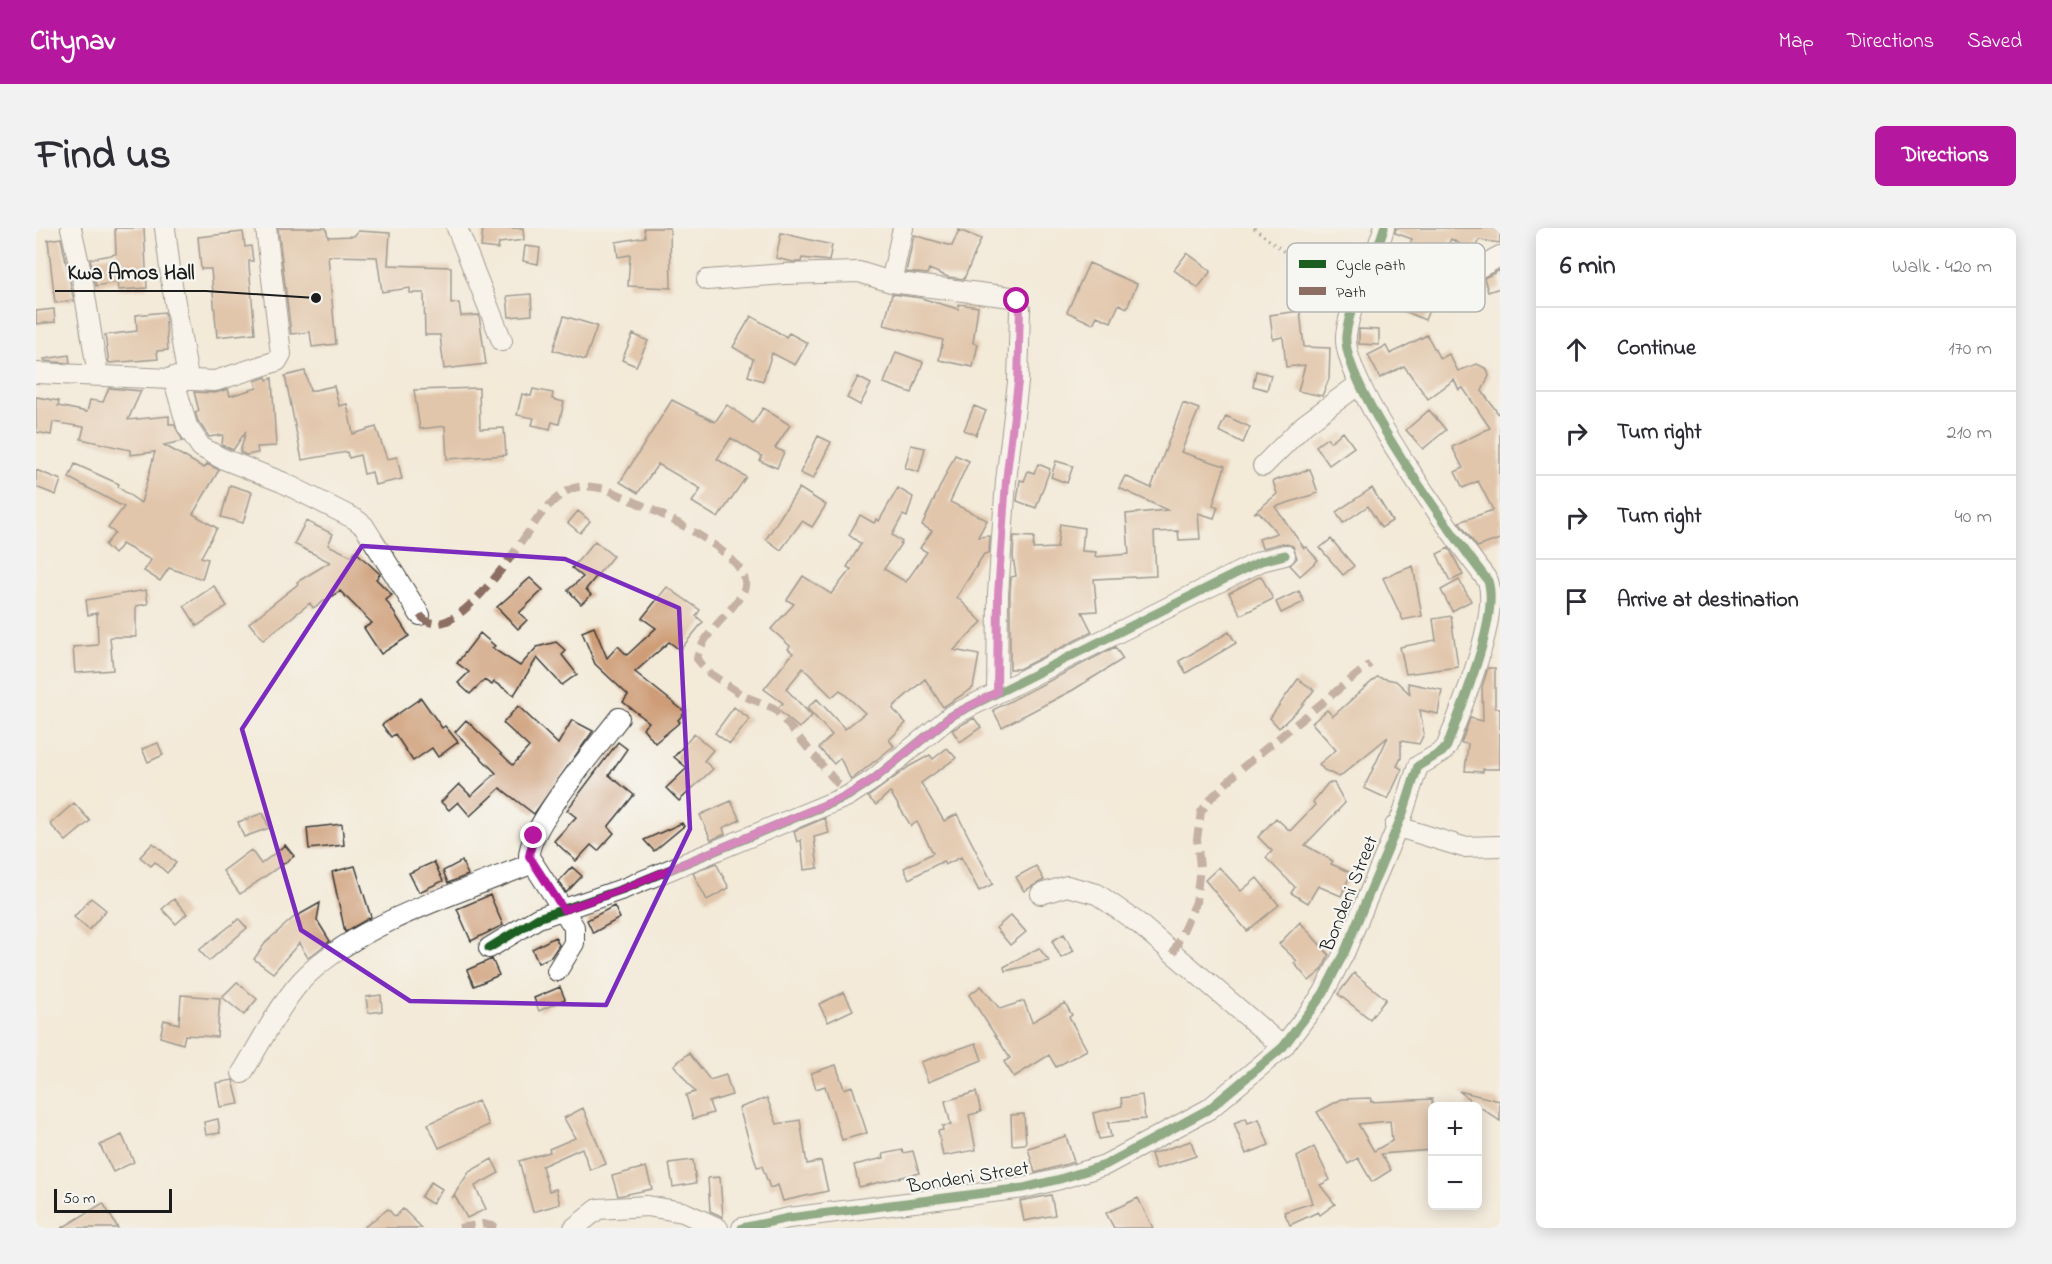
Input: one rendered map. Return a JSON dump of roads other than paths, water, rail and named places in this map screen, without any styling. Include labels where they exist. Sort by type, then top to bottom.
[{"type":"street","points":[[71,228],[82,277],[98,375]]},
{"type":"street","points":[[165,228],[184,418],[201,447],[231,462],[282,482],[355,519],[364,526],[420,615]]},
{"type":"street","points":[[36,373],[207,381],[227,379],[277,361],[281,357],[266,228]]},
{"type":"street","points":[[457,228],[502,341]]},
{"type":"street","points":[[891,282],[903,228]]},
{"type":"street","name":"Bondeni Street","points":[[1378,243],[1384,228]]},
{"type":"street","points":[[1485,264],[1500,256]]},
{"type":"street","points":[[707,280],[785,274],[859,272],[891,282],[1011,297],[1020,305],[1018,382],[1006,481],[998,594],[997,692]]},
{"type":"street","name":"Bondeni Street","points":[[742,1228],[789,1218],[1023,1188],[1105,1165],[1209,1109],[1283,1047],[1323,994],[1344,951],[1395,826],[1403,813],[1418,766],[1442,752],[1447,746],[1469,691],[1490,614],[1494,585],[1440,517],[1359,384],[1347,356],[1346,344],[1350,312]]},
{"type":"street","points":[[1263,466],[1304,425],[1359,384]]},
{"type":"street","points":[[489,948],[521,926],[623,889],[848,795],[874,779],[951,716],[1261,561],[1285,555]]},
{"type":"street","points":[[556,971],[574,944],[574,927],[529,853],[534,836],[554,804],[619,717]]},
{"type":"street","points":[[1395,826],[1463,847],[1500,846]]},
{"type":"street","points":[[242,1072],[306,975],[338,949],[385,924],[533,863]]},
{"type":"street","points":[[1041,894],[1068,886],[1097,894],[1138,923],[1283,1047]]},
{"type":"street","points":[[574,1228],[598,1209],[647,1206],[683,1212],[718,1228]]},
{"type":"place","name":"Kwa Amos Hall","points":[[316,298]]}]
